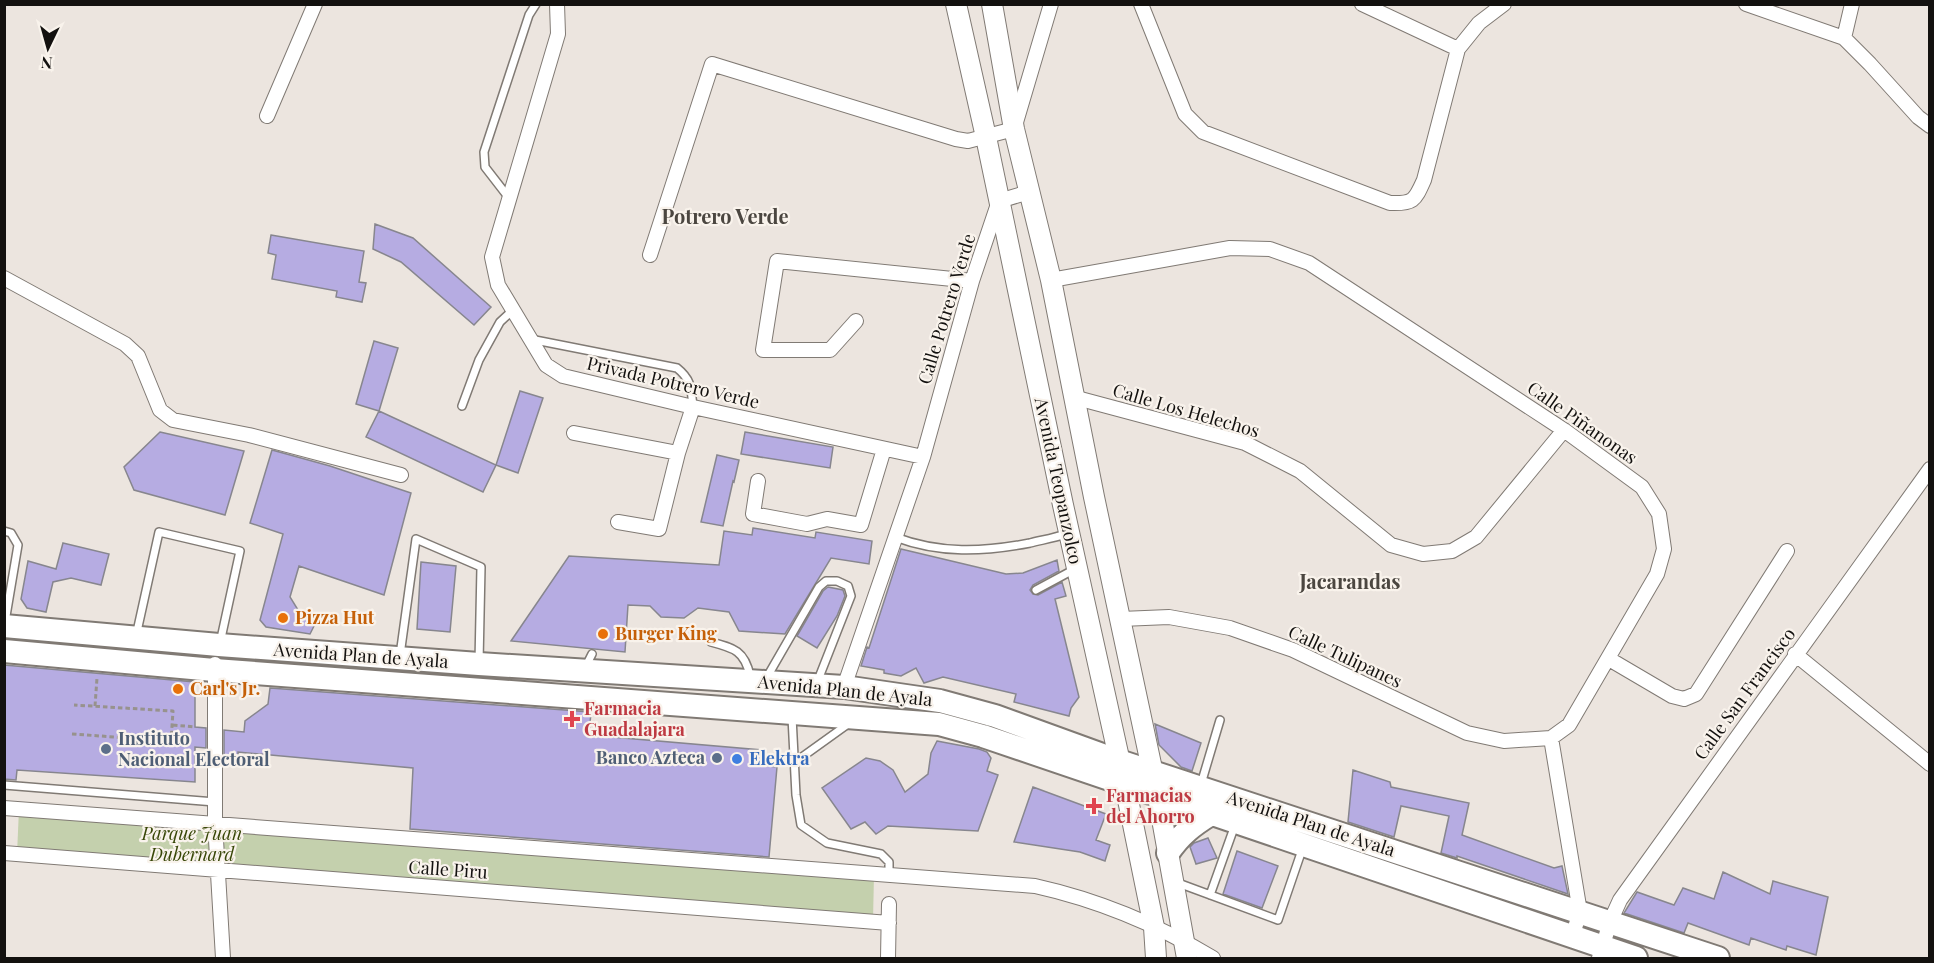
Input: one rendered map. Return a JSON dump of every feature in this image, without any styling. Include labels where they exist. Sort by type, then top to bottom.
[{"type":"main road","name":"Avenida Teopanzolco","points":[[956,4],[1155,927],[1156,958]]},
{"type":"main road","name":"Avenida Teopanzolco","points":[[992,4],[1014,129],[1051,280],[1073,397],[1153,772],[1186,950]]},
{"type":"main road","points":[[1063,505],[1094,497]]},
{"type":"main road","name":"Avenida Plan de Ayala","points":[[4,626],[478,664],[588,662],[758,682],[844,687],[940,700],[995,716],[1199,788],[1718,958]]},
{"type":"main road","name":"Avenida Plan de Ayala","points":[[4,651],[214,670],[939,724],[983,736],[1572,937],[1600,953],[1636,958]]},
{"type":"main road","points":[[1167,853],[1190,827],[1211,814]]},
{"type":"street","points":[[267,117],[315,4]]},
{"type":"street","points":[[509,198],[558,34],[557,4]]},
{"type":"street","points":[[650,255],[712,64],[968,141],[1014,129],[1051,4]]},
{"type":"street","points":[[1141,4],[1185,114],[1203,132],[1390,203],[1406,204],[1416,197],[1424,180],[1458,49],[1479,23],[1504,4]]},
{"type":"street","points":[[1362,4],[1458,49]]},
{"type":"street","points":[[1746,4],[1844,38],[1929,126]]},
{"type":"street","points":[[1844,38],[1852,4]]},
{"type":"street","points":[[999,201],[1029,192]]},
{"type":"street","name":"Privada Potrero Verde","points":[[509,198],[492,257],[498,285],[546,365],[563,376],[884,449]]},
{"type":"street","name":"Calle Potrero Verde","points":[[844,687],[922,457],[972,281],[999,201]]},
{"type":"street","name":"Calle Piñanonas","points":[[1051,280],[1230,248],[1270,249],[1309,263],[1564,430],[1642,487],[1659,514],[1664,549],[1657,574],[1569,725],[1551,738]]},
{"type":"street","points":[[856,321],[830,350],[764,350],[777,261],[972,281]]},
{"type":"street","points":[[4,278],[125,344],[138,356],[160,410],[173,420],[249,435],[401,475]]},
{"type":"street","name":"Calle Los Helechos","points":[[1073,397],[1245,443],[1300,471],[1391,545],[1423,555],[1452,551],[1476,537],[1564,430]]},
{"type":"street","points":[[618,522],[659,529],[678,453],[693,407]]},
{"type":"street","points":[[574,433],[678,453]]},
{"type":"street","points":[[758,481],[753,513],[807,524],[826,519],[861,525],[884,449],[922,457]]},
{"type":"street","name":"Calle San Francisco","points":[[1600,953],[1620,900],[1929,469]]},
{"type":"street","points":[[1609,659],[1672,696],[1684,699],[1696,694],[1787,551]]},
{"type":"street","name":"Calle Tulipanes","points":[[1121,619],[1169,617],[1230,628],[1293,650],[1467,733],[1504,741],[1551,738]]},
{"type":"street","points":[[219,645],[214,670],[215,824],[222,958]]},
{"type":"street","points":[[1796,654],[1929,764]]},
{"type":"street","points":[[1551,738],[1580,912],[1572,937]]},
{"type":"street","points":[[4,808],[1035,886],[1074,895],[1155,927],[1186,950],[1213,958]]},
{"type":"street","name":"Calle Piru","points":[[4,853],[889,923]]},
{"type":"street","points":[[888,958],[889,904]]},
{"type":"lane","points":[[509,198],[485,167],[484,152],[529,15],[536,4]]},
{"type":"lane","points":[[462,406],[479,360],[500,322],[513,310]]},
{"type":"lane","points":[[530,339],[677,368],[687,376],[691,387],[693,407]]},
{"type":"lane","points":[[4,531],[11,533],[18,545],[4,626]]},
{"type":"lane","points":[[135,637],[159,532],[240,551],[219,645]]},
{"type":"lane","points":[[895,537],[941,550],[967,551],[1002,549],[1069,533]]},
{"type":"lane","points":[[400,658],[416,539],[481,567],[478,664]]},
{"type":"lane","points":[[1036,590],[1077,568]]},
{"type":"lane","points":[[711,642],[734,648],[747,662],[758,682],[819,586],[826,580],[837,581],[848,586],[851,596],[815,686]]},
{"type":"lane","points":[[792,712],[796,795],[801,825],[827,843],[882,854],[889,862],[889,875]]},
{"type":"lane","points":[[795,762],[858,717]]},
{"type":"lane","points":[[1199,788],[1220,720]]},
{"type":"lane","points":[[4,786],[215,802]]},
{"type":"lane","points":[[1210,895],[1236,823]]},
{"type":"lane","points":[[1172,881],[1278,920],[1304,845]]},
{"type":"path","points":[[95,706],[97,675]]},
{"type":"path","points":[[72,734],[171,741],[173,711],[74,705]]},
{"type":"path","points":[[172,725],[195,728]]},
{"type":"green space","name":"Parque Juan Dubernard","points":[[19,809],[874,874],[873,921],[17,854]]},
{"type":"building","points":[[375,224],[413,238],[491,307],[474,325],[401,262],[373,249]]},
{"type":"building","points":[[271,235],[364,251],[359,282],[366,283],[362,302],[336,297],[337,291],[272,279],[276,255],[268,253]]},
{"type":"building","points":[[374,341],[398,348],[379,411],[356,404]]},
{"type":"building","points":[[520,391],[543,398],[518,473],[496,465]]},
{"type":"building","points":[[379,411],[496,465],[483,492],[366,437]]},
{"type":"building","points":[[160,432],[244,451],[225,515],[134,490],[124,467]]},
{"type":"building","points":[[745,432],[833,447],[830,468],[741,454]]},
{"type":"building","points":[[272,450],[330,466],[411,493],[384,595],[299,566],[290,597],[298,610],[316,622],[310,634],[266,627],[260,620],[283,534],[250,523]]},
{"type":"building","points":[[717,455],[739,460],[723,526],[701,522]]},
{"type":"building","points":[[753,528],[815,538],[816,532],[872,541],[869,564],[831,558],[785,634],[739,631],[729,612],[698,608],[684,618],[661,617],[650,606],[628,605],[625,652],[511,641],[569,556],[719,565],[724,531],[752,535]]},
{"type":"building","points":[[63,543],[109,554],[101,585],[71,578],[53,582],[46,612],[27,608],[21,599],[28,561],[56,569]]},
{"type":"building","points":[[901,549],[1006,574],[1023,573],[1057,560],[1059,571],[1033,585],[1030,590],[1033,594],[1038,595],[1062,582],[1066,596],[1055,599],[1079,697],[1071,708],[1069,716],[1014,702],[1016,694],[943,677],[924,683],[916,668],[901,676],[861,666]]},
{"type":"building","points":[[421,562],[456,566],[450,632],[417,629]]},
{"type":"building","points":[[828,587],[843,590],[845,596],[837,616],[817,648],[797,636],[823,591]]},
{"type":"building","points":[[4,665],[195,682],[195,727],[206,728],[206,748],[195,747],[195,782],[17,770],[16,780],[4,779]]},
{"type":"building","points":[[270,688],[591,712],[589,735],[762,750],[760,765],[777,767],[769,857],[410,829],[413,768],[238,752],[238,760],[224,759],[224,730],[244,732],[245,721],[268,704]]},
{"type":"building","points":[[1155,724],[1201,743],[1192,771],[1181,767],[1159,745]]},
{"type":"building","points":[[937,741],[979,749],[987,752],[991,758],[987,771],[998,775],[978,831],[888,826],[876,834],[865,822],[851,829],[822,788],[866,758],[880,761],[893,770],[905,792],[928,774],[931,753]]},
{"type":"building","points":[[1353,770],[1390,782],[1391,787],[1469,803],[1462,835],[1554,868],[1562,866],[1568,894],[1457,856],[1457,858],[1441,853],[1449,816],[1401,806],[1394,837],[1348,822]]},
{"type":"building","points":[[1033,787],[1106,814],[1096,840],[1110,845],[1105,861],[1080,852],[1014,842]]},
{"type":"building","points":[[1208,838],[1217,858],[1196,864],[1190,847]]},
{"type":"building","points":[[1237,851],[1278,866],[1262,908],[1223,894]]},
{"type":"building","points":[[1723,872],[1770,894],[1773,881],[1828,897],[1816,955],[1787,946],[1786,950],[1751,938],[1749,945],[1688,923],[1684,933],[1624,913],[1637,892],[1674,905],[1683,888],[1714,899]]},
{"type":"place","name":"Pizza Hut","points":[[283,618]]},
{"type":"place","name":"Burger King","points":[[603,634]]},
{"type":"place","name":"Carl's Jr.","points":[[178,689]]},
{"type":"place","name":"Farmacia Guadalajara","points":[[572,719]]},
{"type":"place","name":"Instituto Nacional Electoral","points":[[106,749]]},
{"type":"place","name":"Banco Azteca","points":[[717,758]]},
{"type":"place","name":"Elektra","points":[[737,759]]},
{"type":"place","name":"Farmacias del Ahorro","points":[[1094,806]]},
{"type":"district","name":"Potrero Verde","points":[[725,217]]},
{"type":"district","name":"Jacarandas","points":[[1350,582]]}]
